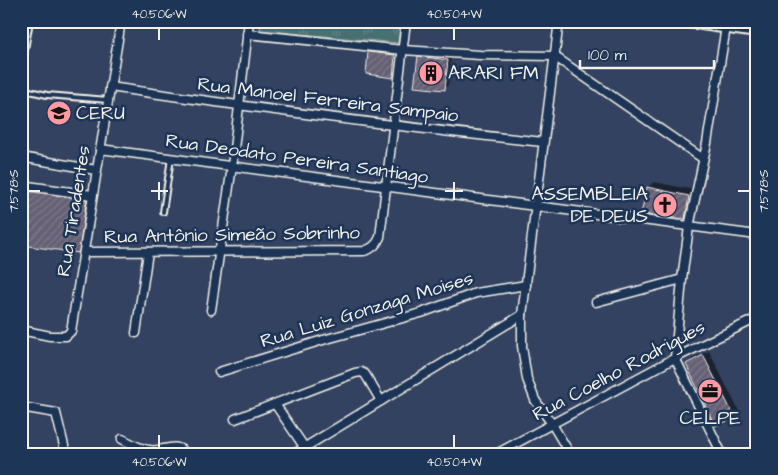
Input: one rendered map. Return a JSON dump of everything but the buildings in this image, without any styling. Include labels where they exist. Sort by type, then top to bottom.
[{"type":"main road","points":[[681,21],[727,24],[757,32]]},
{"type":"street","name":"Rua Tiradentes","points":[[21,330],[50,336],[66,336],[71,331],[121,21]]},
{"type":"street","points":[[211,310],[232,166],[249,21]]},
{"type":"street","points":[[387,187],[406,21]]},
{"type":"street","points":[[559,21],[522,315],[522,346],[527,379],[535,400],[570,454]]},
{"type":"street","points":[[722,454],[675,358],[682,278],[689,227],[727,24]]},
{"type":"street","points":[[247,34],[403,50],[554,56],[702,158]]},
{"type":"street","name":"Rua Manoel Ferreira Sampaio","points":[[110,87],[395,126],[543,142]]},
{"type":"street","name":"Rua Deodato Pereira Santiago","points":[[100,149],[757,235]]},
{"type":"street","points":[[21,157],[96,170]]},
{"type":"street","points":[[21,185],[92,195]]},
{"type":"street","name":"Rua Antônio Simeão Sobrinho","points":[[85,252],[364,251],[371,249],[378,243],[380,238],[387,187]]},
{"type":"street","points":[[136,333],[148,252]]},
{"type":"street","points":[[596,302],[682,278]]},
{"type":"street","name":"Rua Luiz Gonzaga Moises","points":[[219,372],[323,340],[421,313],[476,293],[526,285]]},
{"type":"street","points":[[294,454],[306,450],[381,401],[522,315]]},
{"type":"street","name":"Rua Coelho Rodrigues","points":[[496,454],[675,358],[757,318]]},
{"type":"street","points":[[235,419],[361,372],[368,378],[381,401]]},
{"type":"street","points":[[275,404],[306,450]]},
{"type":"street","points":[[21,407],[56,413],[66,454]]},
{"type":"street","points":[[122,439],[150,451],[174,446],[182,449],[186,454]]},
{"type":"street","points":[[21,449],[30,454]]},
{"type":"lane","points":[[21,72],[30,21]]},
{"type":"lane","points":[[21,89],[47,95],[108,100]]},
{"type":"lane","points":[[164,212],[171,158]]},
{"type":"green space","points":[[261,21],[401,21],[398,43],[260,30]]},
{"type":"place","name":"ARARI FM","points":[[431,73]]},
{"type":"place","name":"CERU","points":[[59,113]]},
{"type":"place","name":"ASSEMBLEIA DE DEUS","points":[[665,205]]},
{"type":"place","name":"CELPE","points":[[710,391]]}]
